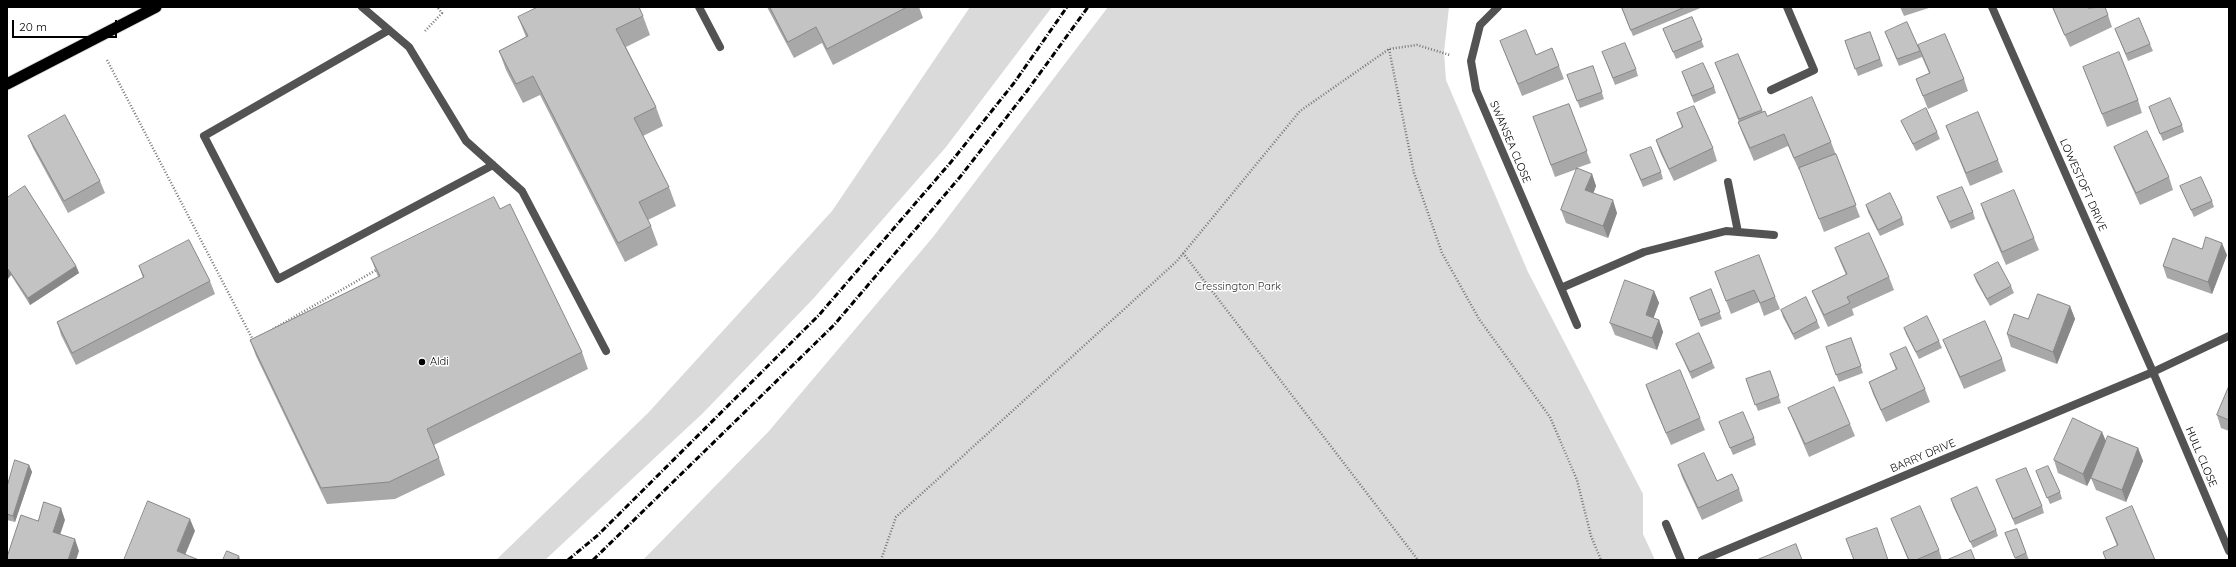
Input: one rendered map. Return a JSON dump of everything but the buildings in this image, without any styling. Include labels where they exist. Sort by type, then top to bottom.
[{"type":"highway","points":[[7,84],[156,7]]},
{"type":"street","points":[[362,7],[410,47],[466,141],[522,191],[606,351]]},
{"type":"street","points":[[699,7],[720,47]]},
{"type":"street","name":"SWANSEA CLOSE","points":[[1498,7],[1480,25],[1471,61],[1476,90],[1577,325]]},
{"type":"street","points":[[1771,90],[1814,70],[1787,7]]},
{"type":"street","name":"LOWESTOFT DRIVE","points":[[1992,7],[2153,372]]},
{"type":"street","points":[[389,30],[204,136],[278,279],[493,165]]},
{"type":"street","points":[[1728,182],[1738,232]]},
{"type":"street","points":[[1561,288],[1644,252],[1726,231],[1774,235]]},
{"type":"street","name":"BARRY DRIVE","points":[[1702,560],[2153,372],[2229,336]]},
{"type":"street","name":"HULL CLOSE","points":[[2153,372],[2229,551]]},
{"type":"street","points":[[1666,524],[1681,560]]},
{"type":"path","points":[[410,47],[442,13],[437,7]]},
{"type":"path","points":[[95,38],[252,341],[259,337]]},
{"type":"path","points":[[881,560],[896,517],[1183,253],[1300,111],[1389,49],[1417,44],[1471,61]]},
{"type":"path","points":[[1389,49],[1414,174],[1442,253],[1479,319],[1550,417],[1577,480],[1591,536],[1601,560]]},
{"type":"path","points":[[1183,253],[1418,560]]},
{"type":"path","points":[[266,333],[384,266]]},
{"type":"green space","points":[[970,7],[1052,7],[946,147],[813,299],[703,413],[545,560],[496,560],[648,413],[832,211]]},
{"type":"green space","name":"Cressington Park","points":[[1108,7],[1449,7],[1444,52],[1446,80],[1528,272],[1643,494],[1643,534],[1655,560],[643,560],[769,431],[933,237]]},
{"type":"railway","points":[[568,560],[598,535],[819,315],[951,162],[1014,83],[1067,7]]},
{"type":"railway","points":[[593,560],[834,325],[960,177],[1027,91],[1088,7]]},
{"type":"place","name":"Aldi","points":[[422,362]]}]
